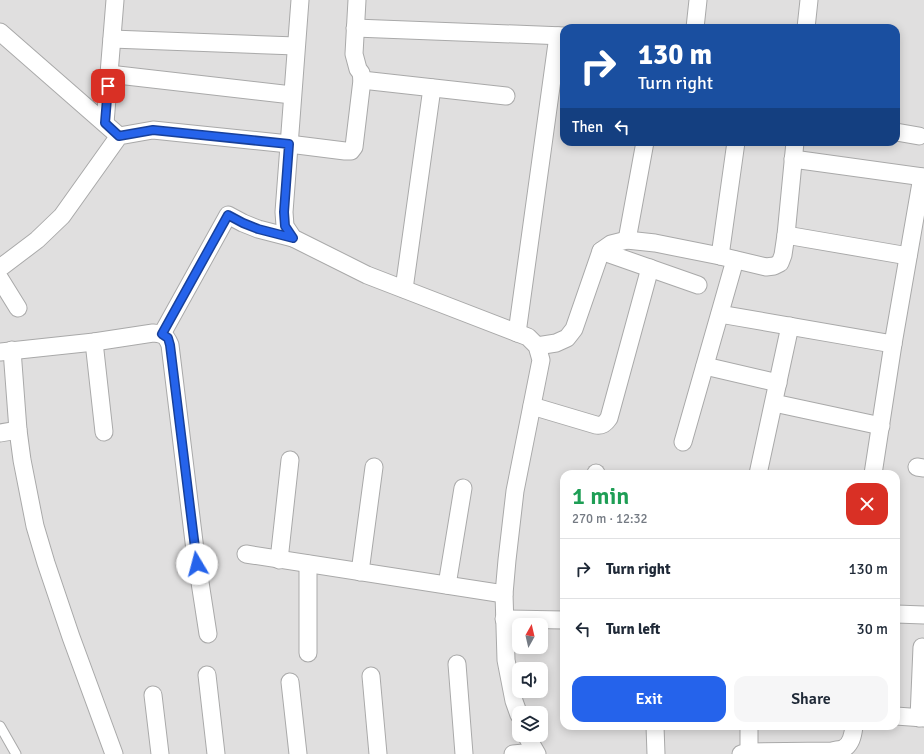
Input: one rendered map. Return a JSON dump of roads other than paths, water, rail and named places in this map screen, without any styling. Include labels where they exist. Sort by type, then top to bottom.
[{"type":"street","points":[[105,123],[115,0]]},
{"type":"street","points":[[293,238],[285,226],[284,212],[300,0]]},
{"type":"street","points":[[0,268],[37,240],[62,216],[119,136],[153,130],[351,151],[354,147],[362,80],[354,54],[357,0]]},
{"type":"street","points":[[695,24],[698,0]]},
{"type":"street","points":[[806,24],[809,0]]},
{"type":"street","points":[[355,28],[560,36]]},
{"type":"street","points":[[0,32],[119,136]]},
{"type":"street","points":[[112,39],[296,46]]},
{"type":"street","points":[[517,333],[560,43]]},
{"type":"street","points":[[109,74],[292,95]]},
{"type":"street","points":[[362,80],[506,96]]},
{"type":"street","points":[[404,289],[432,88]]},
{"type":"street","points":[[900,133],[920,136]]},
{"type":"street","points":[[627,240],[644,146]]},
{"type":"street","points":[[683,442],[720,314],[728,258],[736,146]]},
{"type":"street","points":[[537,346],[556,343],[567,338],[574,329],[601,251],[611,244],[627,240],[655,243],[728,258],[766,268],[780,263],[783,255],[786,235],[795,146]]},
{"type":"street","points":[[793,159],[923,177],[893,344],[874,470]]},
{"type":"street","points":[[162,334],[228,215],[258,229],[293,238],[367,275],[528,337],[537,346],[541,360],[515,491],[504,594],[506,660],[516,706]]},
{"type":"street","points":[[786,235],[908,256]]},
{"type":"street","points":[[601,251],[698,285]]},
{"type":"street","points":[[532,406],[596,425],[605,423],[609,418],[650,268]]},
{"type":"street","points":[[0,279],[18,308]]},
{"type":"street","points":[[720,314],[893,344]]},
{"type":"street","points":[[759,470],[790,326]]},
{"type":"street","points":[[114,754],[71,637],[43,555],[35,526],[22,460],[6,351],[94,342],[153,333],[162,334],[168,338],[194,550],[208,634]]},
{"type":"street","points":[[94,342],[104,432]]},
{"type":"street","points":[[705,366],[778,383]]},
{"type":"street","points":[[774,403],[880,426]]},
{"type":"street","points":[[0,433],[18,430]]},
{"type":"street","points":[[279,560],[290,460]]},
{"type":"street","points":[[360,572],[374,467]]},
{"type":"street","points":[[447,585],[463,488]]},
{"type":"street","points":[[246,554],[504,594]]},
{"type":"street","points":[[308,564],[308,653]]},
{"type":"street","points":[[900,614],[924,615]]},
{"type":"street","points":[[504,619],[560,620]]},
{"type":"street","points":[[900,716],[922,718],[922,647]]},
{"type":"street","points":[[457,664],[464,754]]},
{"type":"street","points":[[207,675],[216,754]]},
{"type":"street","points":[[371,676],[378,754]]},
{"type":"street","points":[[290,682],[298,754]]},
{"type":"street","points":[[153,695],[160,754]]},
{"type":"street","points":[[655,730],[656,754]]},
{"type":"street","points":[[748,730],[745,753],[791,753],[843,749],[850,743],[854,730]]},
{"type":"street","points":[[513,754],[536,753],[530,742]]},
{"type":"lane","points":[[0,726],[16,754]]}]
